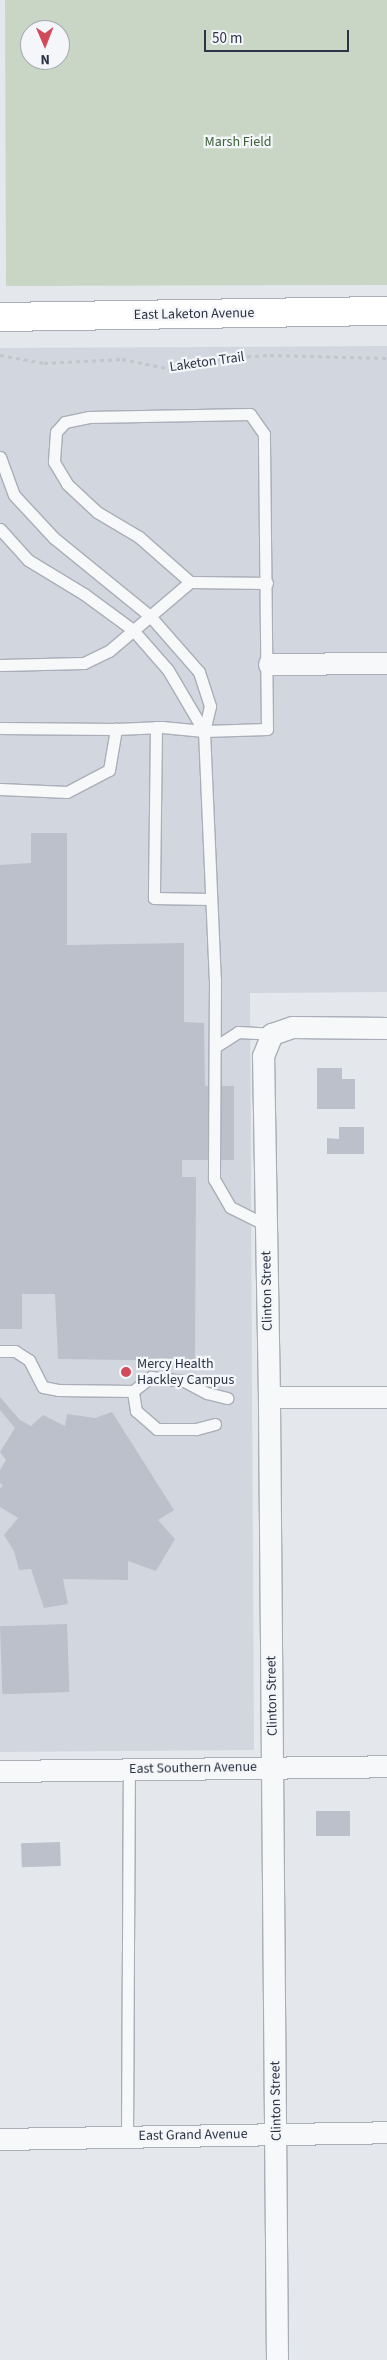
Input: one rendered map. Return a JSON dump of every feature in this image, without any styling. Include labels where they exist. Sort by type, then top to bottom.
[{"type":"main road","name":"East Laketon Avenue","points":[[0,317],[387,311]]},
{"type":"street","points":[[269,664],[387,663]]},
{"type":"street","points":[[272,1034],[292,1027],[387,1028]]},
{"type":"street","name":"Clinton Street","points":[[272,1034],[263,1056],[269,1397],[277,2134],[277,2360]]},
{"type":"street","points":[[269,1397],[387,1397]]},
{"type":"street","name":"East Southern Avenue","points":[[0,1771],[387,1766]]},
{"type":"street","name":"East Grand Avenue","points":[[0,2139],[387,2132]]},
{"type":"lane","points":[[0,728],[116,729],[156,727],[204,731],[267,729],[269,664],[268,583],[264,434],[250,414],[89,418],[64,422],[56,432],[54,462],[67,484],[97,512],[139,537],[190,582],[268,583]]},
{"type":"lane","points":[[0,457],[14,495],[54,538],[150,616],[198,672],[210,706],[204,731],[215,979],[214,1180],[230,1207],[266,1225]]},
{"type":"lane","points":[[0,528],[28,560],[84,594],[133,630],[168,670],[204,731]]},
{"type":"lane","points":[[0,665],[84,662],[109,651],[190,582]]},
{"type":"lane","points":[[156,727],[154,898],[210,899]]},
{"type":"lane","points":[[0,789],[67,792],[109,770],[116,729]]},
{"type":"lane","points":[[215,1047],[238,1032],[272,1034]]},
{"type":"lane","points":[[0,1351],[15,1351],[29,1360],[43,1387],[58,1390],[133,1391],[151,1376],[184,1381],[207,1393],[228,1398]]},
{"type":"lane","points":[[133,1391],[136,1411],[157,1429],[196,1429],[215,1424]]},
{"type":"lane","points":[[127,2136],[129,1769]]},
{"type":"path","name":"Laketon Trail","points":[[0,355],[44,363],[122,359],[171,369],[223,358],[270,355],[387,358]]},
{"type":"shaded area","name":"Mercy Health Hackley Campus","points":[[387,346],[387,992],[250,993],[254,1750],[0,1752],[0,348]]},
{"type":"green space","name":"Marsh Field","points":[[5,0],[387,0],[387,285],[6,286]]},
{"type":"building","points":[[31,833],[67,833],[67,945],[184,943],[184,1022],[204,1023],[205,1086],[234,1086],[234,1160],[182,1160],[182,1177],[196,1177],[195,1361],[58,1359],[55,1294],[22,1294],[22,1329],[0,1329],[0,865],[31,863]]},
{"type":"building","points":[[317,1068],[342,1068],[342,1079],[355,1079],[355,1109],[317,1109]]},
{"type":"building","points":[[339,1127],[364,1127],[364,1154],[327,1154],[327,1138],[339,1139]]},
{"type":"building","points":[[0,1397],[20,1420],[31,1426],[43,1415],[65,1426],[67,1414],[95,1418],[112,1412],[174,1510],[158,1520],[175,1539],[156,1571],[128,1561],[128,1580],[63,1579],[68,1604],[44,1608],[31,1569],[19,1570],[14,1551],[4,1535],[18,1518],[0,1507],[0,1489],[3,1485],[0,1483],[0,1470],[6,1460],[0,1452],[15,1428],[0,1410]]},
{"type":"building","points":[[67,1624],[69,1692],[2,1694],[0,1626]]},
{"type":"building","points":[[316,1811],[350,1811],[350,1836],[316,1836]]},
{"type":"building","points":[[60,1842],[61,1866],[22,1867],[21,1843]]},
{"type":"place","name":"Mercy Health Hackley Campus","points":[[126,1372]]}]
